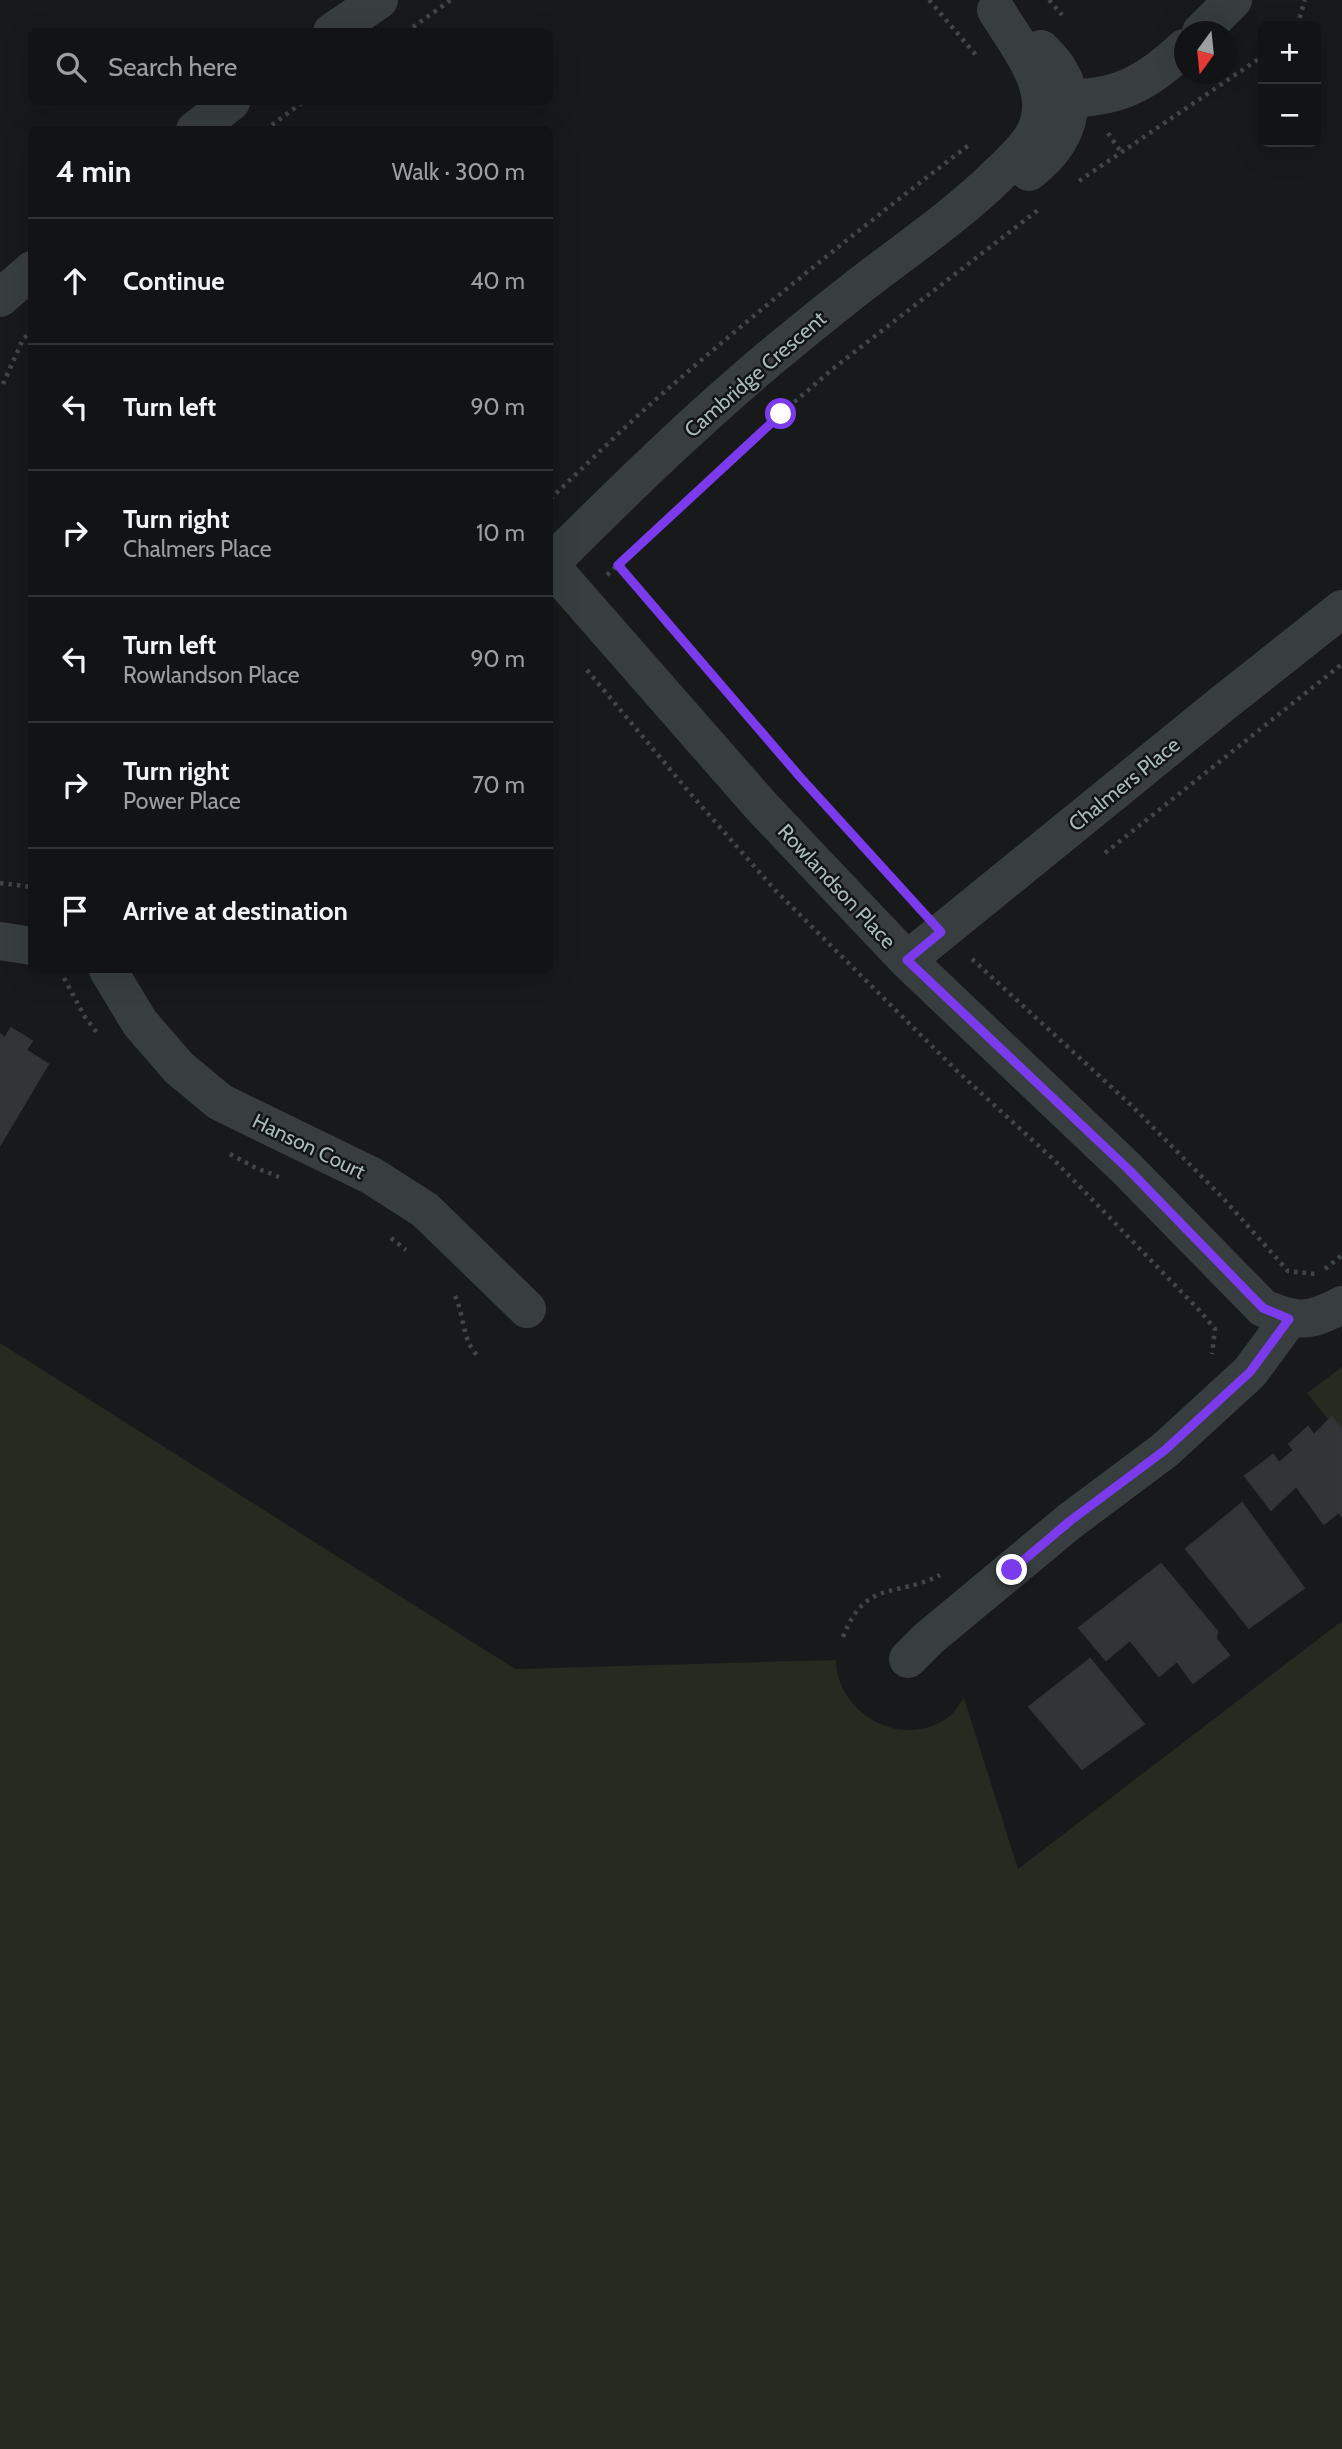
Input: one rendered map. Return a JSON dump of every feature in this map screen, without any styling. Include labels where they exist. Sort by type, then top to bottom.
[{"type":"street","points":[[338,28],[379,0]]},
{"type":"street","points":[[1212,21],[1233,0]]},
{"type":"street","points":[[992,5],[1030,65],[1039,85],[1056,100],[1116,92],[1159,72],[1174,58]]},
{"type":"street","name":"Cambridge Crescent","points":[[553,561],[650,465],[785,345],[974,199],[1028,144],[1056,100]]},
{"type":"street","points":[[200,126],[227,105]]},
{"type":"street","points":[[0,298],[28,274]]},
{"type":"street","name":"Rowlandson Place","points":[[553,567],[762,807],[907,960],[1128,1169],[1263,1308],[1289,1319]]},
{"type":"street","name":"Chalmers Place","points":[[907,960],[1342,609]]},
{"type":"street","points":[[0,923],[28,926]]},
{"type":"street","points":[[0,941],[28,945]]},
{"type":"street","name":"Hanson Court","points":[[110,973],[140,1023],[179,1068],[220,1102],[372,1177],[425,1210],[527,1309]]},
{"type":"street","points":[[908,1659],[929,1638],[1070,1521],[1165,1450],[1250,1372],[1289,1319],[1322,1316],[1342,1305]]},
{"type":"path","points":[[411,28],[451,0]]},
{"type":"path","points":[[929,0],[981,61]]},
{"type":"path","points":[[1299,21],[1305,0]]},
{"type":"path","points":[[1071,186],[1258,59]]},
{"type":"path","points":[[270,126],[299,105]]},
{"type":"path","points":[[553,496],[660,395],[866,224],[979,137]]},
{"type":"path","points":[[581,599],[763,429],[835,368],[1040,208]]},
{"type":"path","points":[[3,384],[23,339],[28,335]]},
{"type":"path","points":[[618,565],[800,777],[941,932],[1132,1107],[1222,1196],[1288,1271],[1318,1275],[1342,1255]]},
{"type":"path","points":[[1103,855],[1342,664]]},
{"type":"path","points":[[585,668],[775,890],[957,1071],[1053,1159],[1199,1310],[1215,1329],[1212,1355],[1203,1363]]},
{"type":"path","points":[[0,883],[28,886]]},
{"type":"path","points":[[972,959],[983,951]]},
{"type":"path","points":[[843,1637],[857,1610],[871,1598],[885,1590],[925,1583],[948,1571]]},
{"type":"shaded area","points":[[0,1343],[515,1669],[836,1660],[839,1680],[848,1697],[861,1712],[895,1729],[914,1730],[933,1726],[951,1715],[964,1698],[1018,1869],[1342,1621],[1342,2449],[0,2449]]},
{"type":"shaded area","points":[[1342,1367],[1342,1437],[1307,1393]]},
{"type":"building","points":[[11,1028],[32,1041],[26,1050],[48,1064],[0,1145],[0,1034],[5,1038]]},
{"type":"building","points":[[1332,1417],[1342,1430],[1342,1516],[1339,1512],[1324,1524],[1296,1486],[1271,1510],[1245,1476],[1273,1455],[1279,1463],[1294,1450],[1289,1444],[1308,1427],[1314,1435]]},
{"type":"building","points":[[1242,1503],[1304,1588],[1249,1628],[1186,1549]]},
{"type":"building","points":[[1161,1564],[1217,1631],[1216,1639],[1229,1655],[1193,1683],[1177,1661],[1159,1676],[1130,1640],[1106,1660],[1079,1628]]},
{"type":"building","points":[[1090,1659],[1144,1724],[1082,1769],[1029,1707]]},
{"type":"route","points":[[781,414],[618,565],[800,777],[941,932],[907,960],[1128,1169],[1263,1308],[1289,1319],[1250,1372],[1165,1450],[1070,1521],[1012,1570]]}]
